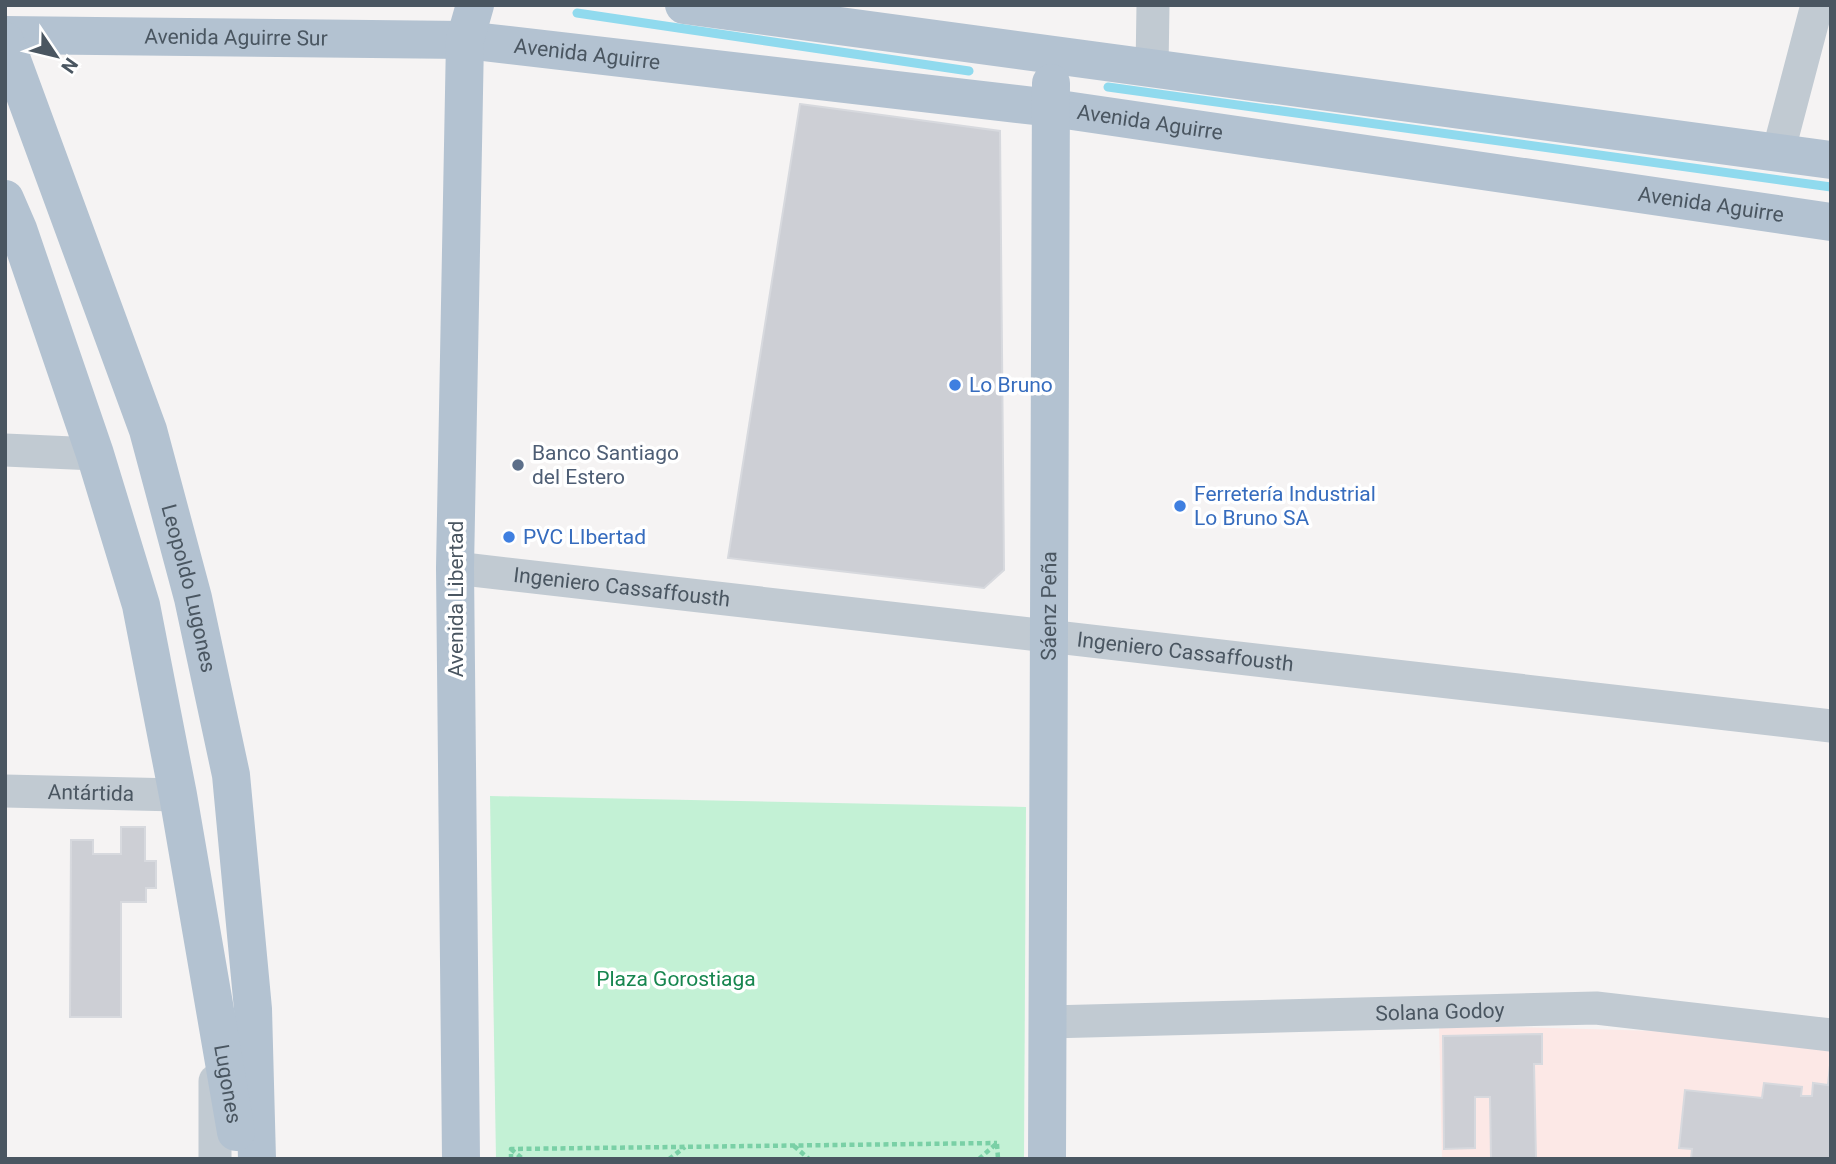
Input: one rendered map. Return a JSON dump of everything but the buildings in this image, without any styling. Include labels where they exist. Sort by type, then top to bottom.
[{"type":"main road","points":[[684,5],[1831,160]]},
{"type":"main road","points":[[752,5],[796,21]]},
{"type":"main road","name":"Avenida Aguirre Sur","points":[[5,35],[464,17]]},
{"type":"main road","name":"Avenida Aguirre","points":[[464,17],[1052,108],[1831,222]]},
{"type":"main road","name":"Avenida Libertad","points":[[461,1159],[455,568],[464,17]]},
{"type":"main road","name":"Leopoldo Lugones","points":[[5,41],[148,430],[192,598],[230,775],[253,1009],[257,1159]]},
{"type":"main road","name":"Sáenz Peña","points":[[1047,1159],[1052,108],[1050,53]]},
{"type":"main road","points":[[5,199],[18,229],[94,454],[141,605],[178,795],[215,1009]]},
{"type":"main road","name":"Lugones","points":[[215,1009],[239,1159]]},
{"type":"street","points":[[1152,69],[1153,5]]},
{"type":"street","points":[[1778,153],[1817,5]]},
{"type":"street","points":[[5,450],[94,454]]},
{"type":"street","name":"Ingeniero Cassaffousth","points":[[455,568],[1831,726]]},
{"type":"street","name":"Antártida","points":[[5,791],[178,795]]},
{"type":"street","name":"Solana Godoy","points":[[1048,1022],[1596,1007],[1831,1035]]},
{"type":"street","points":[[215,1009],[215,1159]]},
{"type":"path","points":[[511,1149],[998,1143]]},
{"type":"path","points":[[979,1159],[998,1143]]},
{"type":"path","points":[[998,1143],[998,1159]]},
{"type":"path","points":[[793,1145],[809,1159]]},
{"type":"path","points":[[669,1159],[685,1147]]},
{"type":"path","points":[[511,1149],[511,1159]]},
{"type":"path","points":[[511,1149],[523,1159]]},
{"type":"shaded area","points":[[1439,1025],[1694,1032],[1831,1048],[1831,1159],[1442,1159]]},
{"type":"green space","name":"Plaza Gorostiaga","points":[[490,796],[1026,807],[1024,1159],[496,1159]]},
{"type":"waterway","points":[[577,13],[969,71]]},
{"type":"waterway","points":[[1108,87],[1831,187]]},
{"type":"place","name":"Lo Bruno","points":[[955,385]]},
{"type":"place","name":"Banco Santiago del Estero","points":[[518,465]]},
{"type":"place","name":"Ferretería Industrial Lo Bruno SA","points":[[1180,506]]},
{"type":"place","name":"PVC LIbertad","points":[[509,537]]}]
